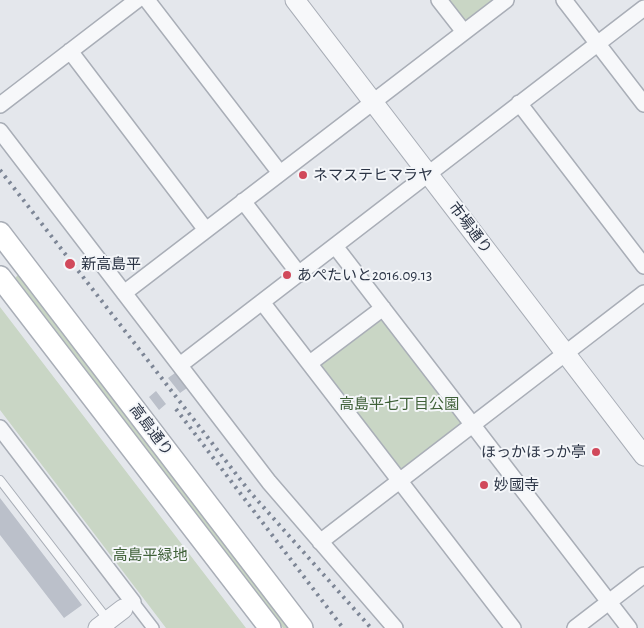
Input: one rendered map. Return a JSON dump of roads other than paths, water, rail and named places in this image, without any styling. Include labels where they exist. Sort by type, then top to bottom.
[{"type":"main road","name":"高島通り","points":[[0,232],[302,628]]},
{"type":"main road","name":"高島通り","points":[[0,277],[270,628]]},
{"type":"street","points":[[0,105],[137,0]]},
{"type":"street","points":[[147,0],[280,173]]},
{"type":"street","name":"市場通り","points":[[295,0],[644,456]]},
{"type":"street","points":[[440,0],[464,32]]},
{"type":"street","points":[[124,294],[506,0]]},
{"type":"street","points":[[564,0],[644,104]]},
{"type":"street","points":[[180,365],[644,8]]},
{"type":"street","points":[[70,51],[206,230]]},
{"type":"street","points":[[519,104],[644,266]]},
{"type":"street","points":[[0,131],[269,482],[394,628]]},
{"type":"street","points":[[243,201],[299,274]]},
{"type":"street","points":[[336,246],[628,628]]},
{"type":"street","points":[[320,542],[644,293]]},
{"type":"street","points":[[262,302],[513,628]]},
{"type":"street","points":[[310,363],[383,308]]},
{"type":"street","points":[[0,428],[115,615],[153,628]]},
{"type":"street","points":[[575,628],[644,575]]},
{"type":"lane","points":[[0,480],[115,615]]},
{"type":"railway","points":[[0,170],[250,492],[371,628]]},
{"type":"railway","points":[[176,409],[343,628]]},
{"type":"place","name":"ネマステヒマラヤ","points":[[303,175]]},
{"type":"place","name":"新高島平","points":[[70,264]]},
{"type":"place","name":"あぺたいと2016.09.13","points":[[287,275]]},
{"type":"place","name":"ほっかほっか亭","points":[[596,452]]},
{"type":"place","name":"妙國寺","points":[[484,485]]},
{"type":"park label","name":"高島平七丁目公園","points":[[399,404]]},
{"type":"park label","name":"高島平緑地","points":[[150,555]]}]
